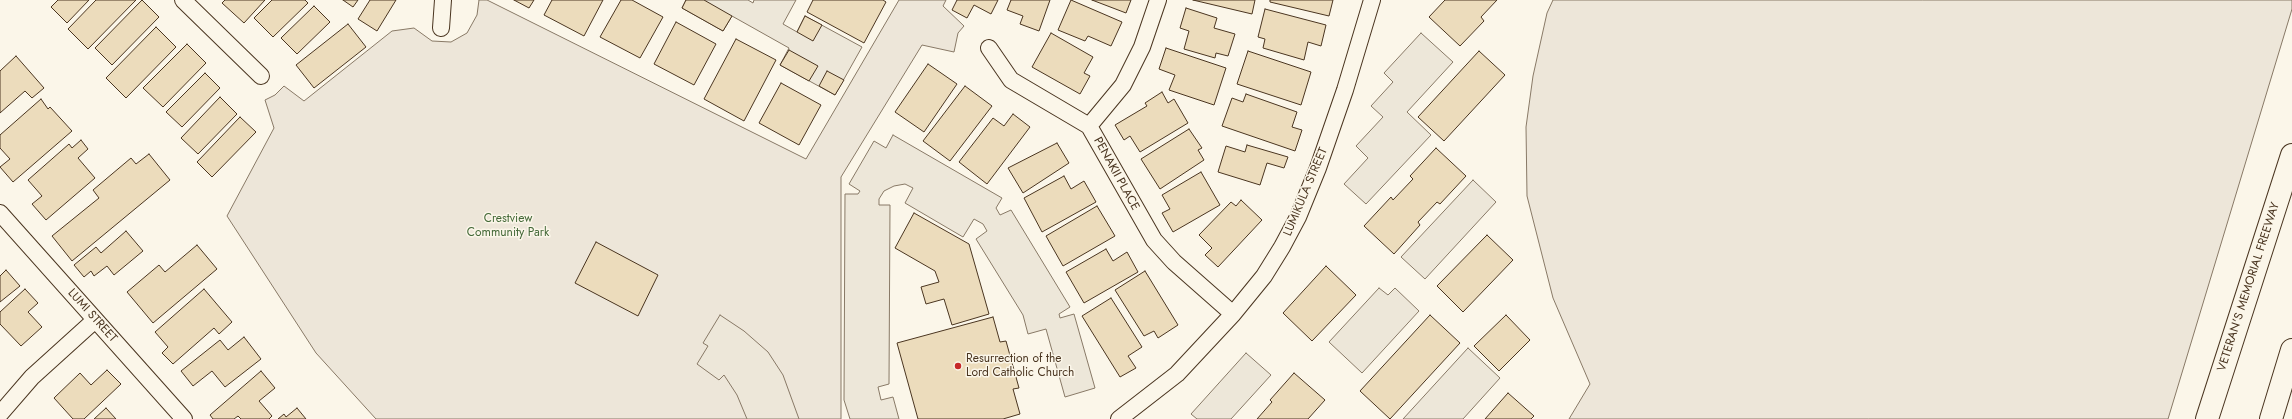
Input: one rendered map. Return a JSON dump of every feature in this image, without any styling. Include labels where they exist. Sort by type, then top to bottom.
[{"type":"highway","name":"VETERAN'S MEMORIAL FREEWAY","points":[[2207,419],[2292,155]]},
{"type":"highway","points":[[2271,419],[2292,350]]},
{"type":"street","points":[[183,0],[261,76]]},
{"type":"street","points":[[441,28],[443,0]]},
{"type":"street","points":[[1089,126],[1123,85],[1142,47],[1158,0]]},
{"type":"street","name":"LUMIKULA STREET","points":[[1119,419],[1177,374],[1233,314],[1264,276],[1298,217],[1318,168],[1343,97],[1372,0]]},
{"type":"street","name":"PENAKII PLACE","points":[[989,48],[1011,80],[1089,126],[1154,240],[1174,262],[1216,296],[1233,314]]},
{"type":"street","name":"LUMI STREET","points":[[0,214],[184,419]]},
{"type":"street","points":[[0,414],[32,377],[95,320]]},
{"type":"green space","name":"Crestview Community Park","points":[[479,0],[487,0],[806,159],[899,0],[946,0],[943,6],[964,26],[958,33],[954,52],[922,45],[841,177],[841,419],[376,419],[316,353],[227,216],[274,128],[265,100],[275,95],[284,86],[304,101],[392,31],[414,28],[432,41],[451,42],[467,33],[477,15]]},
{"type":"green space","points":[[1553,0],[2292,0],[2292,9],[2168,419],[1569,419],[1590,384],[1553,298],[1527,196],[1526,127],[1533,76],[1547,13]]},
{"type":"shaded area","points":[[686,0],[748,0],[753,3],[754,0],[796,0],[783,24],[797,32],[805,16],[862,47],[835,95],[780,65],[789,48],[732,16],[723,31],[682,8]]},
{"type":"shaded area","points":[[1421,33],[1453,62],[1407,112],[1431,135],[1366,204],[1344,184],[1368,158],[1356,146],[1383,117],[1371,106],[1393,82],[1384,73]]},
{"type":"shaded area","points":[[893,135],[1002,198],[996,208],[1000,215],[1011,210],[1070,307],[1059,314],[1060,318],[1074,314],[1095,388],[1065,397],[1046,329],[1028,334],[1023,315],[976,239],[987,231],[983,224],[974,219],[963,237],[905,203],[913,188],[905,184],[894,186],[884,191],[879,199],[879,205],[890,205],[889,384],[878,387],[881,400],[893,397],[899,419],[850,419],[844,400],[845,194],[858,194],[860,191],[849,184],[874,141],[886,148]]},
{"type":"shaded area","points":[[1473,180],[1496,202],[1425,279],[1401,257]]},
{"type":"shaded area","points":[[1379,288],[1388,295],[1395,288],[1419,311],[1362,373],[1329,342]]},
{"type":"shaded area","points":[[720,315],[744,331],[768,352],[783,375],[799,419],[747,419],[737,395],[724,375],[719,380],[697,364],[708,346],[703,343]]},
{"type":"shaded area","points":[[1468,348],[1500,378],[1463,419],[1403,419]]},
{"type":"shaded area","points":[[1246,353],[1271,375],[1231,419],[1197,419],[1191,414]]},
{"type":"building","points":[[58,0],[89,0],[67,23],[51,7]]},
{"type":"building","points":[[96,0],[136,0],[88,49],[68,29]]},
{"type":"building","points":[[142,0],[159,17],[112,65],[95,48]]},
{"type":"building","points":[[225,0],[265,0],[244,23],[222,3]]},
{"type":"building","points":[[272,0],[305,0],[308,3],[273,37],[254,18]]},
{"type":"building","points":[[343,0],[358,0],[353,7]]},
{"type":"building","points":[[370,0],[396,0],[377,31],[358,19]]},
{"type":"building","points":[[514,0],[534,0],[529,8]]},
{"type":"building","points":[[552,0],[603,0],[584,36],[544,15]]},
{"type":"building","points":[[621,0],[632,0],[663,17],[640,58],[600,37]]},
{"type":"building","points":[[686,0],[704,0],[732,16],[723,31],[682,8]]},
{"type":"building","points":[[813,0],[883,0],[886,2],[864,43],[807,12]]},
{"type":"building","points":[[957,0],[998,0],[991,14],[974,5],[967,18],[952,10]]},
{"type":"building","points":[[1011,0],[1050,0],[1039,31],[1020,24],[1023,16],[1007,10]]},
{"type":"building","points":[[1071,0],[1122,22],[1111,46],[1088,36],[1085,41],[1058,30]]},
{"type":"building","points":[[1092,0],[1131,0],[1126,13]]},
{"type":"building","points":[[1193,0],[1255,0],[1252,14]]},
{"type":"building","points":[[1270,0],[1333,0],[1329,16],[1270,2]]},
{"type":"building","points":[[1445,0],[1497,0],[1481,17],[1484,21],[1460,46],[1429,17]]},
{"type":"building","points":[[314,6],[330,22],[297,54],[281,38]]},
{"type":"building","points":[[1186,8],[1217,18],[1214,28],[1235,34],[1228,56],[1216,53],[1215,58],[1184,49],[1189,31],[1180,28]]},
{"type":"building","points":[[1265,9],[1326,25],[1321,46],[1308,42],[1304,60],[1263,48],[1265,39],[1258,37]]},
{"type":"building","points":[[805,16],[822,25],[813,41],[797,32]]},
{"type":"building","points":[[676,22],[716,44],[694,85],[654,64]]},
{"type":"building","points":[[348,24],[366,47],[314,88],[296,65]]},
{"type":"building","points":[[156,27],[176,47],[126,98],[106,78]]},
{"type":"building","points":[[1051,33],[1093,57],[1084,73],[1090,76],[1080,94],[1032,67]]},
{"type":"building","points":[[736,39],[776,60],[744,121],[704,99]]},
{"type":"building","points":[[187,44],[206,63],[163,107],[143,88]]},
{"type":"building","points":[[1166,48],[1226,68],[1214,105],[1169,90],[1175,75],[1159,69]]},
{"type":"building","points":[[789,50],[818,66],[809,81],[780,65]]},
{"type":"building","points":[[1248,51],[1311,72],[1301,105],[1237,84]]},
{"type":"building","points":[[1479,51],[1505,75],[1444,141],[1418,117]]},
{"type":"building","points":[[16,56],[44,88],[32,98],[25,91],[0,113],[0,71]]},
{"type":"building","points":[[928,64],[957,84],[924,132],[895,112]]},
{"type":"building","points":[[827,71],[844,80],[835,95],[819,86]]},
{"type":"building","points":[[205,73],[220,88],[182,127],[166,112]]},
{"type":"building","points":[[781,83],[821,105],[799,145],[759,123]]},
{"type":"building","points":[[965,86],[992,106],[950,161],[923,141]]},
{"type":"building","points":[[1162,92],[1168,103],[1174,99],[1188,123],[1140,152],[1130,136],[1124,140],[1115,125],[1147,106],[1145,103]]},
{"type":"building","points":[[1246,94],[1297,112],[1292,127],[1302,130],[1295,151],[1222,126],[1232,98],[1243,102]]},
{"type":"building","points":[[220,97],[237,114],[198,154],[181,138]]},
{"type":"building","points":[[41,99],[48,109],[50,107],[72,131],[13,182],[0,167],[10,159],[0,148],[0,135]]},
{"type":"building","points":[[1013,114],[1030,127],[987,184],[959,162],[993,118],[1004,126]]},
{"type":"building","points":[[240,117],[256,132],[212,177],[197,162]]},
{"type":"building","points":[[1189,129],[1202,148],[1198,150],[1204,160],[1160,189],[1141,159]]},
{"type":"building","points":[[81,140],[88,149],[78,158],[95,178],[46,220],[32,204],[42,196],[28,180],[69,144],[72,148]]},
{"type":"building","points":[[1057,143],[1069,163],[1023,193],[1008,168]]},
{"type":"building","points":[[1247,145],[1288,157],[1284,168],[1267,163],[1260,185],[1218,172],[1226,146],[1245,152]]},
{"type":"building","points":[[1436,148],[1466,176],[1440,204],[1437,202],[1418,222],[1420,225],[1394,254],[1364,226],[1391,197],[1393,200],[1413,179],[1410,176]]},
{"type":"building","points":[[149,154],[170,180],[72,261],[52,236],[99,198],[93,190],[131,158],[136,164]]},
{"type":"building","points":[[1201,172],[1220,205],[1173,232],[1162,213],[1170,209],[1162,195]]},
{"type":"building","points":[[1064,176],[1071,189],[1084,181],[1096,202],[1042,232],[1024,198]]},
{"type":"building","points":[[1241,200],[1262,220],[1218,267],[1205,255],[1212,248],[1199,235],[1231,202],[1236,206]]},
{"type":"building","points":[[1097,206],[1115,236],[1063,266],[1046,236]]},
{"type":"building","points":[[914,213],[969,244],[989,314],[952,325],[944,299],[926,304],[921,287],[939,282],[935,271],[895,248]]},
{"type":"building","points":[[126,231],[143,251],[114,275],[107,266],[94,276],[91,271],[84,277],[74,265],[96,247],[101,253]]},
{"type":"building","points":[[1487,235],[1513,260],[1463,312],[1437,286]]},
{"type":"building","points":[[596,242],[658,275],[638,316],[575,283]]},
{"type":"building","points":[[197,245],[217,269],[153,323],[127,292],[159,265],[165,272]]},
{"type":"building","points":[[1106,249],[1113,261],[1127,252],[1138,272],[1084,303],[1066,272]]},
{"type":"building","points":[[1326,266],[1356,295],[1312,341],[1283,313]]},
{"type":"building","points":[[6,270],[20,286],[0,302],[0,276]]},
{"type":"building","points":[[1145,271],[1178,325],[1158,338],[1154,331],[1144,336],[1115,290]]},
{"type":"building","points":[[25,289],[38,303],[28,312],[42,327],[21,346],[0,324],[0,312]]},
{"type":"building","points":[[204,289],[232,322],[219,334],[214,328],[173,364],[162,353],[168,347],[155,332]]},
{"type":"building","points":[[1111,298],[1142,347],[1128,356],[1136,368],[1120,377],[1082,316]]},
{"type":"building","points":[[1430,315],[1460,343],[1390,419],[1360,391]]},
{"type":"building","points":[[1506,315],[1530,340],[1499,371],[1474,346]]},
{"type":"building","name":"Resurrection of the Lord Catholic Church","points":[[993,317],[1000,342],[1006,341],[1019,388],[1013,389],[1020,414],[1003,419],[918,419],[897,343]]},
{"type":"building","points":[[244,337],[261,359],[225,387],[212,371],[193,386],[181,371],[220,340],[228,350]]},
{"type":"building","points":[[107,370],[121,384],[84,419],[73,419],[54,398],[80,373],[91,385]]},
{"type":"building","points":[[261,371],[275,388],[259,401],[272,416],[269,419],[241,419],[238,416],[234,419],[213,419],[210,415]]},
{"type":"building","points":[[1294,373],[1325,400],[1308,419],[1257,419],[1272,402],[1270,400]]},
{"type":"building","points":[[1508,393],[1534,416],[1531,419],[1485,419]]},
{"type":"building","points":[[106,408],[116,419],[94,419]]},
{"type":"building","points":[[297,408],[306,419],[278,419],[284,414],[286,417]]},
{"type":"place","name":"Resurrection of the Lord Catholic Church","points":[[958,366]]}]
